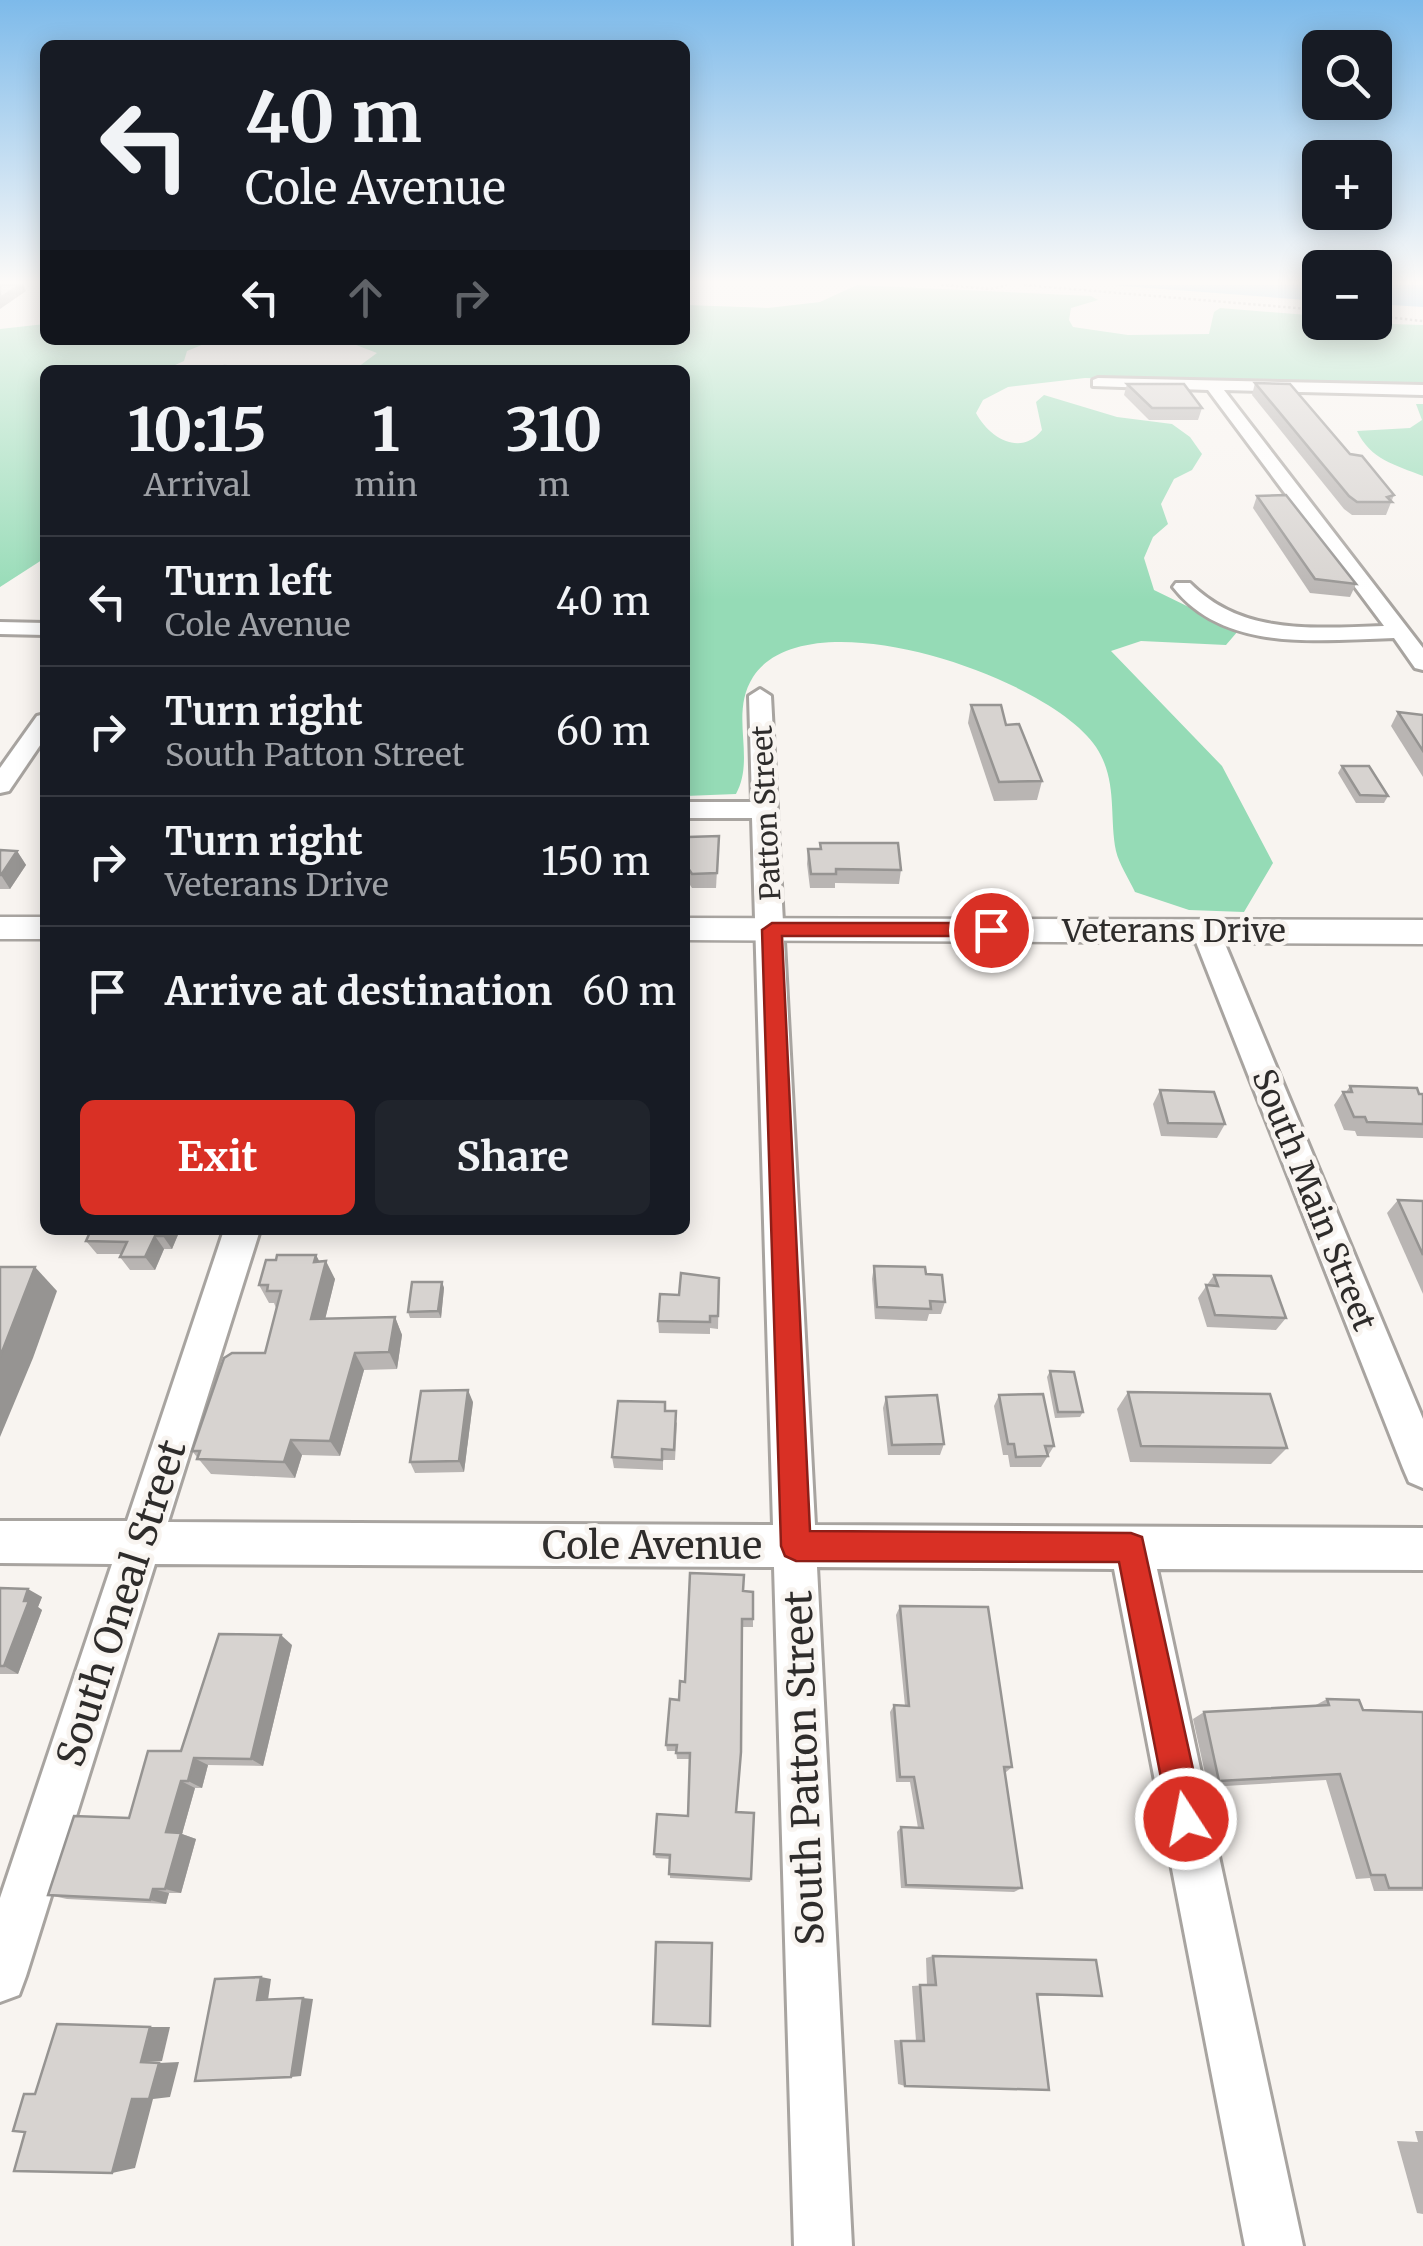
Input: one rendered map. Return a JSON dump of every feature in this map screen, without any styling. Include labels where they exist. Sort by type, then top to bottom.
[{"type":"main road","points":[[0,928],[40,928]]},
{"type":"main road","name":"Veterans Drive","points":[[690,930],[1423,932]]},
{"type":"street","points":[[1216,390],[1423,664]]},
{"type":"street","points":[[1182,587],[1206,610],[1248,626],[1299,633],[1399,632]]},
{"type":"street","points":[[0,628],[40,629]]},
{"type":"street","name":"Patton Street","points":[[760,696],[772,930]]},
{"type":"street","points":[[0,786],[40,727]]},
{"type":"street","points":[[690,810],[766,810]]},
{"type":"street","name":"South Patton Street","points":[[772,930],[823,2246]]},
{"type":"street","name":"South Main Street","points":[[1206,932],[1423,1468]]},
{"type":"street","name":"South Oneal Street","points":[[0,1976],[240,1235]]},
{"type":"street","name":"Cole Avenue","points":[[0,1542],[1423,1549]]},
{"type":"street","points":[[1131,1548],[1274,2246]]},
{"type":"green space","points":[[0,390],[40,390],[40,561],[0,587]]},
{"type":"green space","points":[[690,390],[1003,390],[983,400],[976,413],[989,430],[1006,441],[1025,442],[1042,430],[1036,402],[1044,395],[1117,417],[1172,424],[1190,437],[1202,454],[1192,470],[1174,479],[1161,504],[1168,524],[1153,537],[1144,558],[1154,590],[1238,631],[1226,645],[1141,641],[1111,651],[1222,766],[1273,863],[1244,912],[1189,910],[1135,892],[1116,851],[1110,785],[1096,747],[1071,721],[1031,695],[982,672],[928,655],[873,644],[823,643],[781,653],[753,677],[746,691],[741,780],[736,794],[690,796]]},
{"type":"green space","points":[[1416,404],[1423,404],[1423,476],[1376,455],[1357,431],[1410,428],[1422,420]]},
{"type":"building","points":[[1133,390],[1188,390],[1202,408],[1152,408]]},
{"type":"building","points":[[1261,390],[1295,390],[1350,454],[1362,456],[1394,495],[1387,497],[1392,502],[1357,502]]},
{"type":"building","points":[[1286,495],[1356,584],[1315,579],[1257,496]]},
{"type":"building","points":[[971,705],[1001,705],[1006,725],[1019,724],[1042,781],[999,782]]},
{"type":"building","points":[[1398,712],[1423,715],[1423,751]]},
{"type":"building","points":[[1342,766],[1369,766],[1388,796],[1360,795]]},
{"type":"building","points":[[719,836],[717,873],[692,874],[690,837]]},
{"type":"building","points":[[820,843],[898,843],[901,870],[836,869],[836,874],[811,874],[808,849],[821,849]]},
{"type":"building","points":[[0,850],[17,851],[1,875],[0,875]]},
{"type":"building","points":[[1350,1086],[1417,1088],[1423,1094],[1423,1124],[1367,1122],[1365,1117],[1354,1117],[1343,1092],[1352,1092]]},
{"type":"building","points":[[1160,1090],[1214,1092],[1225,1124],[1168,1123]]},
{"type":"building","points":[[1398,1200],[1423,1201],[1423,1255]]},
{"type":"building","points":[[89,1235],[163,1235],[155,1236],[145,1257],[120,1257],[127,1242],[86,1241]]},
{"type":"building","points":[[277,1255],[316,1255],[314,1262],[326,1261],[311,1319],[395,1317],[389,1352],[355,1353],[330,1441],[291,1440],[284,1462],[197,1459],[200,1451],[192,1451],[224,1358],[232,1353],[265,1353],[281,1291],[267,1291],[268,1285],[259,1285],[266,1260],[276,1260]]},
{"type":"building","points":[[874,1266],[925,1267],[926,1274],[942,1275],[945,1302],[930,1301],[931,1309],[877,1307]]},
{"type":"building","points":[[0,1267],[35,1267],[0,1357]]},
{"type":"building","points":[[681,1273],[719,1278],[718,1316],[710,1316],[710,1322],[658,1321],[660,1294],[679,1295]]},
{"type":"building","points":[[1214,1275],[1271,1276],[1286,1318],[1215,1315],[1206,1285],[1218,1286]]},
{"type":"building","points":[[412,1282],[442,1282],[438,1311],[408,1312]]},
{"type":"building","points":[[1050,1371],[1074,1372],[1083,1412],[1058,1412]]},
{"type":"building","points":[[468,1390],[459,1461],[410,1462],[421,1391]]},
{"type":"building","points":[[1128,1392],[1270,1394],[1287,1448],[1141,1446]]},
{"type":"building","points":[[1043,1394],[1054,1446],[1045,1446],[1048,1456],[1016,1457],[1014,1444],[1008,1444],[999,1395]]},
{"type":"building","points":[[937,1395],[944,1444],[892,1445],[886,1397]]},
{"type":"building","points":[[618,1401],[665,1402],[665,1411],[676,1411],[674,1450],[662,1449],[662,1460],[612,1457]]},
{"type":"building","points":[[690,1573],[744,1575],[743,1591],[753,1592],[753,1619],[742,1619],[741,1752],[736,1812],[754,1813],[751,1879],[669,1874],[670,1855],[654,1854],[657,1814],[688,1816],[690,1753],[676,1753],[677,1745],[666,1745],[670,1699],[679,1700],[680,1681],[685,1682]]},
{"type":"building","points":[[0,1588],[28,1589],[24,1601],[29,1601],[4,1666],[0,1666]]},
{"type":"building","points":[[900,1606],[988,1607],[1012,1767],[1004,1767],[1022,1888],[906,1885],[901,1827],[923,1828],[914,1777],[900,1777],[894,1705],[909,1706]]},
{"type":"building","points":[[219,1634],[281,1635],[251,1759],[194,1758],[188,1781],[181,1781],[166,1832],[181,1833],[165,1889],[153,1889],[150,1900],[48,1895],[74,1816],[129,1818],[148,1751],[181,1751]]},
{"type":"building","points":[[1327,1699],[1359,1700],[1363,1710],[1423,1712],[1423,1888],[1389,1888],[1385,1875],[1371,1875],[1340,1774],[1219,1781],[1204,1712],[1329,1705]]},
{"type":"building","points":[[656,1942],[712,1943],[710,2026],[653,2024]]},
{"type":"building","points":[[933,1956],[1096,1960],[1102,1996],[1037,1994],[1049,2090],[905,2086],[901,2041],[924,2041],[920,1985],[936,1985]]},
{"type":"building","points":[[261,1977],[257,2000],[303,1998],[291,2077],[195,2081],[215,1979]]},
{"type":"building","points":[[57,2024],[150,2027],[141,2062],[159,2063],[149,2099],[132,2099],[112,2173],[14,2171],[25,2132],[13,2131],[24,2094],[35,2094]]},
{"type":"route","points":[[991,930],[772,930],[796,1546],[1131,1548],[1186,1819]]}]
